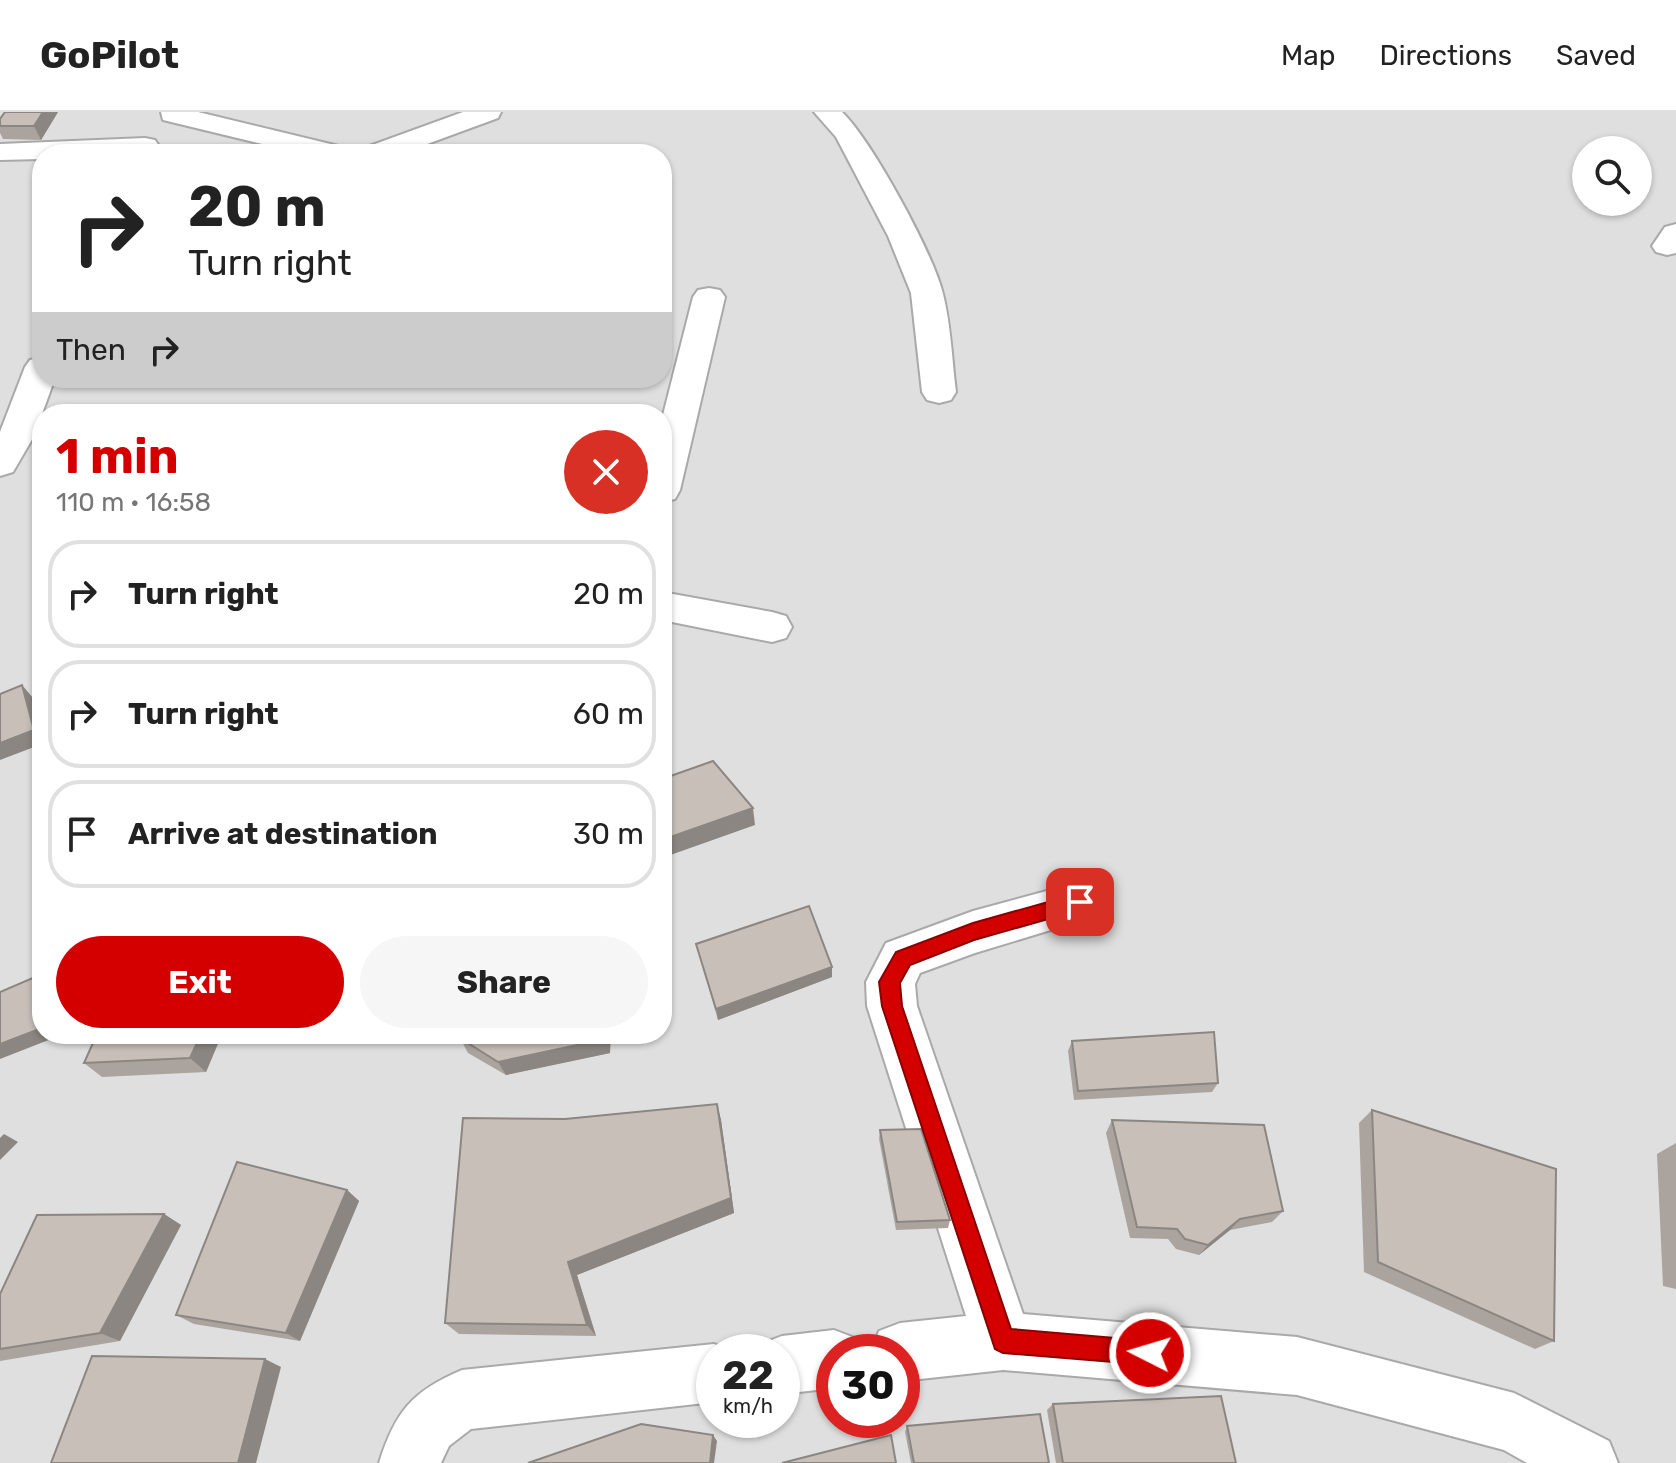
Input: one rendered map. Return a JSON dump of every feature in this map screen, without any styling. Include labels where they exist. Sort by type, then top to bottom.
[{"type":"street","points":[[401,144],[488,112]]},
{"type":"street","points":[[827,112],[848,133],[903,236],[927,293],[939,392]]},
{"type":"street","points":[[146,144],[174,113],[297,144]]},
{"type":"street","points":[[0,152],[32,152]]},
{"type":"street","points":[[672,449],[709,297]]},
{"type":"street","points":[[19,448],[36,388]]},
{"type":"street","points":[[672,608],[772,627]]},
{"type":"street","points":[[1003,1341],[892,1006],[890,982],[903,958],[973,932],[1080,902]]},
{"type":"street","points":[[920,1350],[1003,1341],[1297,1366],[1514,1423],[1587,1463]]},
{"type":"street","points":[[410,1463],[415,1445],[432,1418],[462,1400],[696,1375]]},
{"type":"shaded area","points":[[0,112],[1676,112],[1676,1463],[0,1463]]},
{"type":"building","points":[[5,112],[43,112],[34,126],[0,126]]},
{"type":"building","points":[[22,685],[32,731],[0,743],[0,694]]},
{"type":"building","points":[[713,761],[753,808],[672,836],[672,775]]},
{"type":"building","points":[[809,906],[832,967],[716,1009],[696,944]]},
{"type":"building","points":[[32,978],[32,1032],[0,1044],[0,992]]},
{"type":"building","points":[[1214,1032],[1218,1083],[1078,1091],[1072,1041]]},
{"type":"building","points":[[93,1044],[196,1044],[190,1058],[84,1063]]},
{"type":"building","points":[[470,1044],[582,1044],[498,1062]]},
{"type":"building","points":[[717,1104],[731,1198],[568,1262],[587,1325],[445,1323],[463,1118],[565,1119]]},
{"type":"building","points":[[1372,1110],[1556,1169],[1554,1341],[1378,1262]]},
{"type":"building","points":[[1112,1120],[1264,1125],[1283,1211],[1240,1219],[1208,1245],[1185,1239],[1177,1229],[1137,1227]]},
{"type":"building","points":[[921,1129],[950,1220],[897,1222],[880,1130]]},
{"type":"building","points":[[237,1162],[347,1190],[286,1333],[176,1315]]},
{"type":"building","points":[[164,1214],[100,1333],[0,1349],[0,1294],[37,1215]]},
{"type":"building","points":[[92,1356],[265,1359],[238,1463],[51,1463]]},
{"type":"building","points":[[1221,1396],[1236,1463],[1063,1463],[1053,1404]]},
{"type":"building","points":[[1040,1414],[1049,1463],[914,1463],[909,1438],[920,1438],[920,1425]]},
{"type":"building","points":[[641,1424],[696,1432],[696,1438],[713,1438],[710,1463],[528,1463]]},
{"type":"building","points":[[879,1438],[892,1438],[896,1463],[782,1463]]},
{"type":"route","points":[[1080,902],[973,932],[903,958],[890,982],[892,1006],[1003,1341],[1150,1353]]}]
